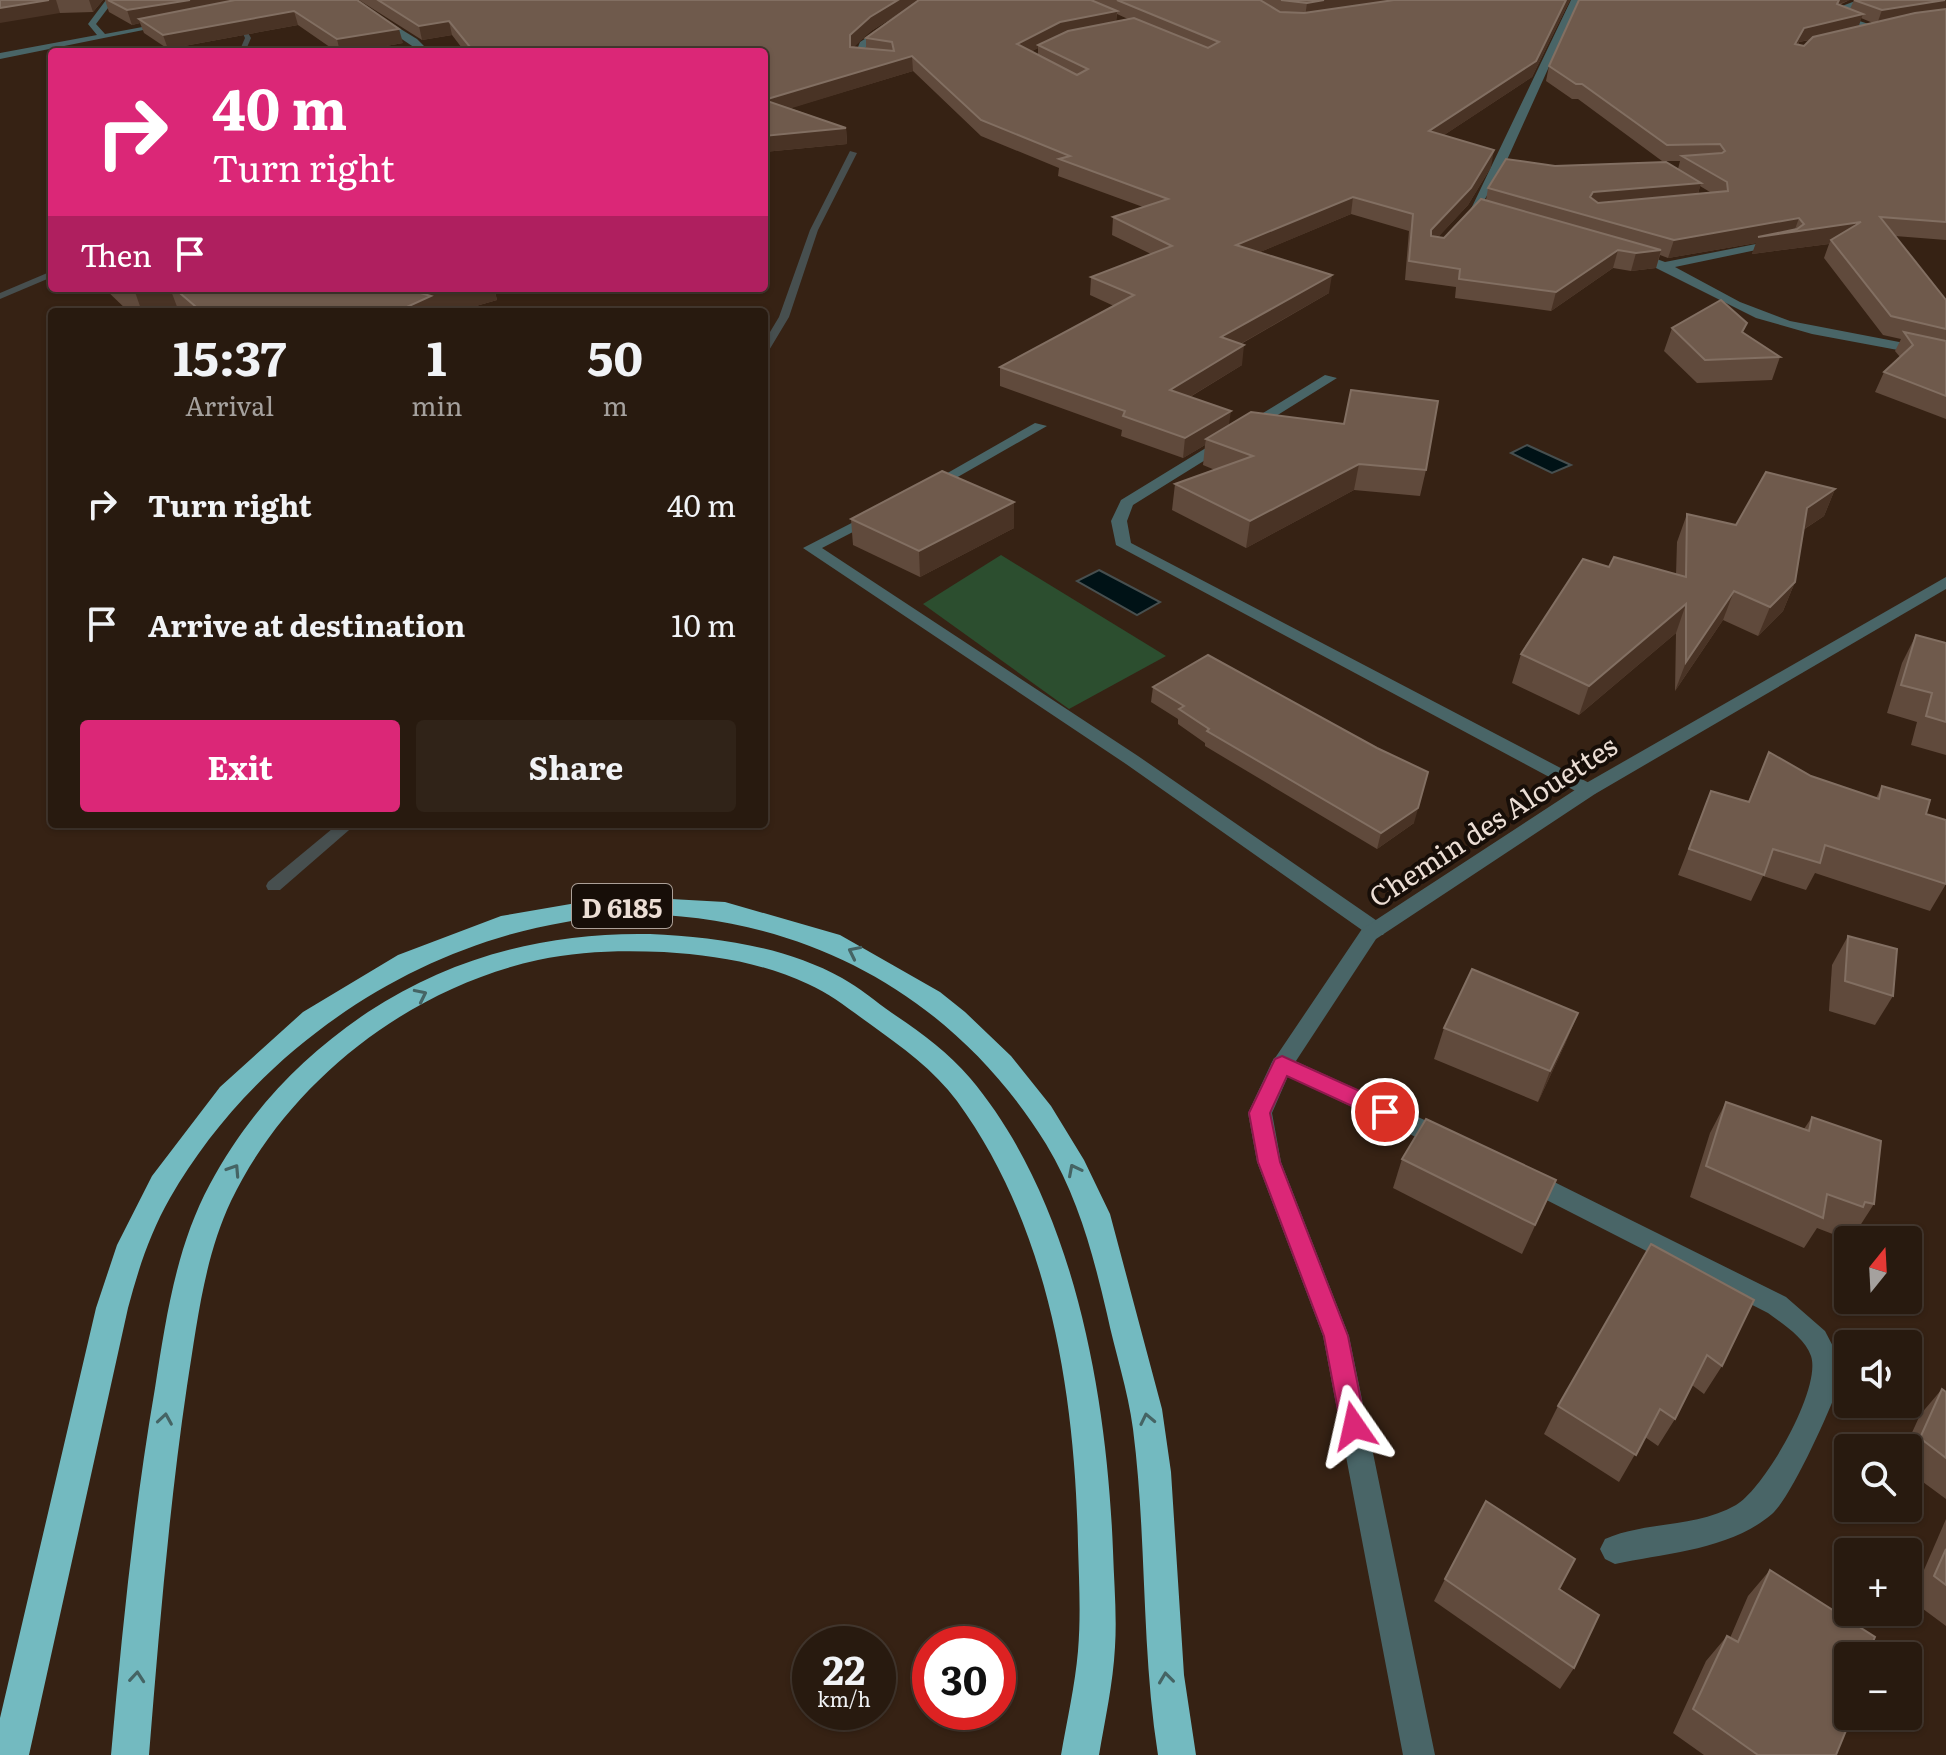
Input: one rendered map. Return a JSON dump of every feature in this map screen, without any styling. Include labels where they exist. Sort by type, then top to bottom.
[{"type":"highway","name":"D 6185","points":[[10,1755],[120,1273],[158,1191],[195,1134],[247,1073],[312,1020],[371,978],[437,945],[510,920],[579,908],[640,905],[706,908],[766,917],[827,939],[891,969],[966,1025],[1000,1060],[1051,1127],[1089,1199],[1111,1267],[1150,1428],[1159,1622],[1177,1755]]},
{"type":"highway","points":[[130,1755],[154,1486],[192,1266],[221,1191],[290,1093],[344,1043],[408,1001],[470,971],[538,951],[612,942],[716,947],[771,961],[832,984],[921,1047],[970,1097],[1001,1150],[1044,1232],[1069,1315],[1085,1402],[1096,1520],[1097,1647],[1080,1755]]},
{"type":"street","points":[[103,37],[92,24],[110,0]]},
{"type":"street","points":[[348,0],[422,48]]},
{"type":"street","points":[[877,61],[856,58],[856,54],[863,44],[931,0]]},
{"type":"street","points":[[1503,217],[1470,213],[1497,171],[1575,0]]},
{"type":"street","points":[[1865,0],[1845,8],[1839,17],[1875,29]]},
{"type":"street","points":[[0,56],[181,22]]},
{"type":"street","points":[[1861,32],[1887,26]]},
{"type":"street","points":[[1497,171],[1512,172]]},
{"type":"street","points":[[1667,265],[1789,241]]},
{"type":"street","points":[[1617,248],[1667,265],[1736,305],[1776,319],[1946,355]]},
{"type":"street","points":[[1330,378],[1126,503],[1119,521],[1124,545],[1588,790]]},
{"type":"street","points":[[1040,426],[811,548],[1132,760],[1376,930]]},
{"type":"street","name":"Chemin des Alouettes","points":[[1419,1755],[1336,1336],[1269,1162],[1260,1113],[1282,1064],[1369,934],[1588,790],[1946,582]]},
{"type":"street","points":[[1282,1064],[1462,1148]]},
{"type":"street","points":[[1505,1169],[1619,1223],[1777,1305],[1807,1324],[1821,1342],[1826,1365],[1824,1399],[1762,1505],[1719,1527],[1615,1549]]},
{"type":"green space","points":[[1001,555],[1166,656],[1069,709],[923,604]]},
{"type":"shaded area","points":[[1527,445],[1571,465],[1552,473],[1511,453]]},
{"type":"shaded area","points":[[1099,570],[1160,602],[1137,615],[1077,581]]},
{"type":"building","points":[[0,0],[49,0],[0,8]]},
{"type":"building","points":[[108,0],[190,0],[127,10]]},
{"type":"building","points":[[235,0],[357,0],[399,29],[337,39],[294,11],[163,35],[139,19]]},
{"type":"building","points":[[378,0],[898,0],[870,17],[850,35],[850,47],[894,51],[892,42],[866,38],[919,0],[1091,0],[1117,11],[1060,22],[1017,44],[1077,75],[1088,69],[1038,45],[1068,31],[1134,18],[1208,48],[1219,42],[1117,0],[1260,0],[1280,12],[1304,13],[1394,0],[1566,0],[1536,61],[1429,131],[1494,150],[1471,188],[1431,230],[1431,236],[1444,238],[1481,199],[1661,250],[1636,253],[1618,250],[1556,292],[1459,279],[1460,269],[1409,261],[1413,214],[1353,197],[1236,245],[1332,275],[1221,337],[1244,345],[1170,390],[1231,411],[1185,438],[1123,416],[1125,411],[1000,367],[1134,295],[1091,277],[1172,246],[1113,217],[1168,199],[1059,159],[1070,156],[981,120],[912,56],[768,99],[768,48],[471,48],[449,21],[419,26]]},
{"type":"building","points":[[1281,0],[1324,0],[1307,3]]},
{"type":"building","points":[[1579,0],[1839,0],[1837,4],[1863,14],[1804,28],[1795,44],[1804,46],[1813,37],[1915,13],[1946,9],[1946,222],[1880,217],[1946,300],[1946,329],[1891,316],[1831,240],[1861,222],[1758,237],[1797,229],[1804,224],[1799,218],[1674,240],[1488,188],[1506,159],[1555,166],[1666,162],[1701,183],[1593,192],[1590,197],[1598,203],[1728,191],[1727,182],[1682,156],[1722,153],[1725,151],[1720,144],[1667,145],[1582,84],[1576,84],[1549,66]]},
{"type":"building","points":[[1854,0],[1945,0],[1882,10]]},
{"type":"building","points":[[768,101],[846,128],[768,136]]},
{"type":"building","points":[[179,292],[417,292],[431,296],[405,308],[197,308]]},
{"type":"building","points":[[1721,300],[1747,323],[1742,332],[1780,357],[1705,360],[1672,328]]},
{"type":"building","points":[[1904,332],[1946,341],[1946,396],[1884,372],[1913,345]]},
{"type":"building","points":[[1351,390],[1438,401],[1426,470],[1359,464],[1250,521],[1175,484],[1253,456],[1206,439],[1251,412],[1344,424]]},
{"type":"building","points":[[942,471],[1014,502],[919,551],[851,519]]},
{"type":"building","points":[[1766,472],[1835,489],[1807,508],[1795,582],[1770,607],[1734,591],[1686,662],[1686,604],[1589,686],[1521,654],[1583,559],[1609,567],[1614,557],[1686,577],[1687,514],[1736,525]]},
{"type":"building","points":[[1916,635],[1946,643],[1946,722],[1926,716],[1932,693],[1901,685]]},
{"type":"building","points":[[1208,655],[1377,748],[1428,772],[1418,808],[1381,833],[1207,731],[1209,729],[1179,709],[1184,706],[1153,687]]},
{"type":"building","points":[[1769,752],[1811,776],[1879,799],[1882,786],[1930,800],[1926,814],[1946,820],[1946,884],[1825,845],[1820,863],[1773,849],[1764,875],[1689,849],[1711,791],[1749,802]]},
{"type":"building","points":[[1848,936],[1897,949],[1893,996],[1845,981]]},
{"type":"building","points":[[1472,969],[1578,1013],[1550,1071],[1444,1028]]},
{"type":"building","points":[[1726,1102],[1809,1131],[1812,1117],[1881,1141],[1874,1204],[1865,1202],[1863,1207],[1827,1194],[1823,1218],[1706,1166]]},
{"type":"building","points":[[1426,1119],[1556,1180],[1535,1225],[1402,1159]]},
{"type":"building","points":[[1651,1244],[1754,1300],[1722,1366],[1707,1355],[1675,1419],[1660,1409],[1636,1455],[1558,1406]]},
{"type":"building","points":[[1942,1389],[1946,1392],[1946,1458],[1922,1440]]},
{"type":"building","points":[[1486,1501],[1575,1559],[1559,1589],[1599,1615],[1574,1668],[1445,1579]]},
{"type":"building","points":[[1946,1549],[1946,1585],[1934,1576]]},
{"type":"building","points":[[1770,1570],[1834,1611],[1834,1626],[1858,1626],[1875,1637],[1873,1642],[1834,1642],[1834,1730],[1846,1730],[1836,1755],[1758,1755],[1693,1709],[1727,1636],[1738,1642]]},
{"type":"waterway","points":[[239,19],[248,38],[244,48]]},
{"type":"waterway","points":[[768,343],[784,317],[814,230],[853,153]]},
{"type":"waterway","points":[[0,296],[48,276]]},
{"type":"waterway","points":[[274,886],[343,828]]},
{"type":"route","points":[[1354,1426],[1336,1336],[1269,1162],[1260,1113],[1282,1064],[1385,1112]]}]
